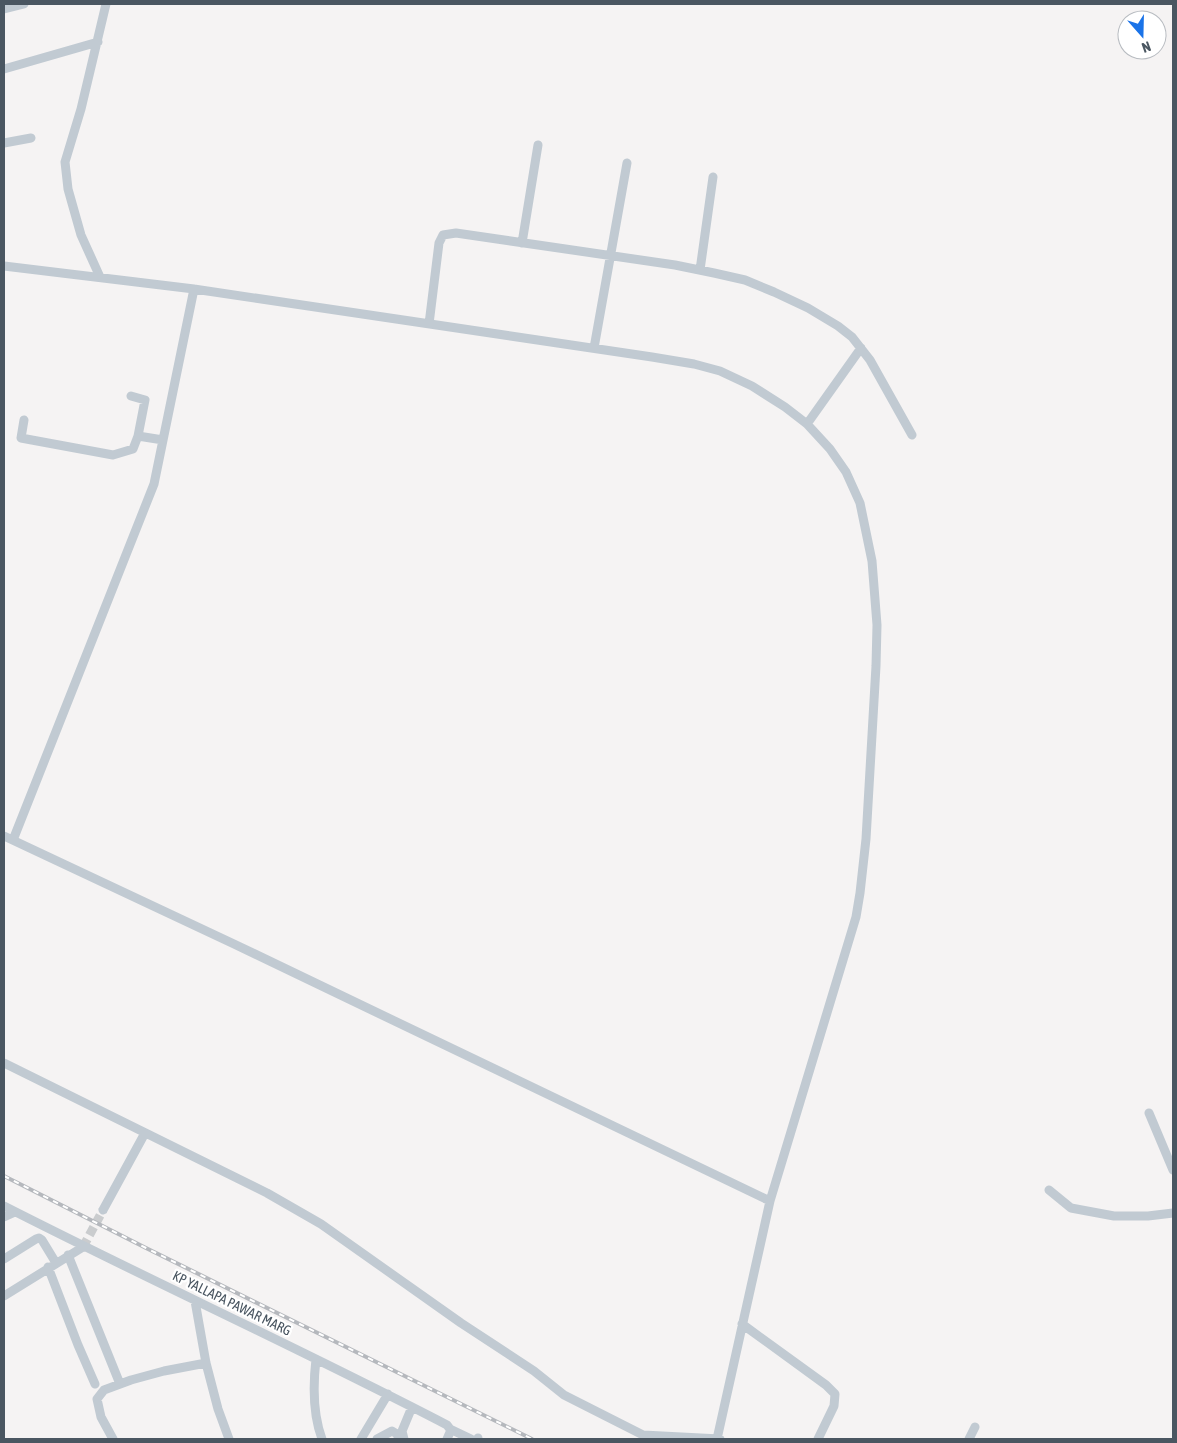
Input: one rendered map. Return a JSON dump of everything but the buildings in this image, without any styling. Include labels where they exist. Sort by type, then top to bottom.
[{"type":"street","points":[[4,9],[24,4]]},
{"type":"street","points":[[100,277],[78,226],[68,189],[66,162],[82,108],[106,4]]},
{"type":"street","points":[[4,69],[98,42]]},
{"type":"street","points":[[4,143],[31,138]]},
{"type":"street","points":[[522,243],[538,145]]},
{"type":"street","points":[[594,348],[627,163]]},
{"type":"street","points":[[700,270],[713,177]]},
{"type":"street","points":[[429,324],[439,243],[443,235],[456,233],[700,270],[745,280],[808,308],[838,326],[852,338],[870,360],[912,435]]},
{"type":"street","points":[[4,266],[194,289],[594,348],[694,364],[720,371],[752,386],[807,424],[846,472],[860,503],[872,561],[877,625],[866,839],[856,917],[770,1201],[718,1439],[643,1438],[564,1395],[534,1371],[321,1224],[267,1193],[4,1063]]},
{"type":"street","points":[[13,840],[154,484],[194,289]]},
{"type":"street","points":[[807,424],[861,348]]},
{"type":"street","points":[[24,420],[21,438],[113,455],[134,450],[145,400],[131,396]]},
{"type":"street","points":[[138,436],[163,440]]},
{"type":"street","points":[[4,836],[770,1201]]},
{"type":"street","points":[[1149,1112],[1173,1170]]},
{"type":"street","points":[[103,1210],[145,1133]]},
{"type":"street","points":[[1049,1190],[1071,1208],[1114,1216],[1148,1216],[1173,1213]]},
{"type":"street","name":"KP YALLAPA PAWAR MARG","points":[[4,1206],[83,1247],[388,1394],[449,1428],[452,1426],[477,1439]]},
{"type":"street","points":[[4,1218],[15,1212]]},
{"type":"street","points":[[4,1259],[36,1239],[40,1238],[42,1240],[78,1345],[95,1384]]},
{"type":"street","points":[[4,1296],[83,1247]]},
{"type":"street","points":[[68,1256],[120,1384]]},
{"type":"street","points":[[195,1301],[206,1363],[218,1409],[230,1439]]},
{"type":"street","points":[[742,1324],[826,1385],[835,1394],[834,1406],[818,1439]]},
{"type":"street","points":[[316,1359],[314,1383],[319,1431],[322,1439]]},
{"type":"street","points":[[113,1439],[101,1417],[97,1398],[104,1390],[164,1371],[206,1363]]},
{"type":"street","points":[[361,1439],[388,1394]]},
{"type":"street","points":[[404,1439],[402,1431],[412,1407]]},
{"type":"street","points":[[969,1439],[974,1426]]},
{"type":"street","points":[[447,1439],[449,1428]]},
{"type":"street","points":[[377,1439],[392,1431],[397,1434],[399,1439]]},
{"type":"tunnel","points":[[83,1247],[103,1210]]},
{"type":"railway","points":[[4,1176],[532,1439]]}]
